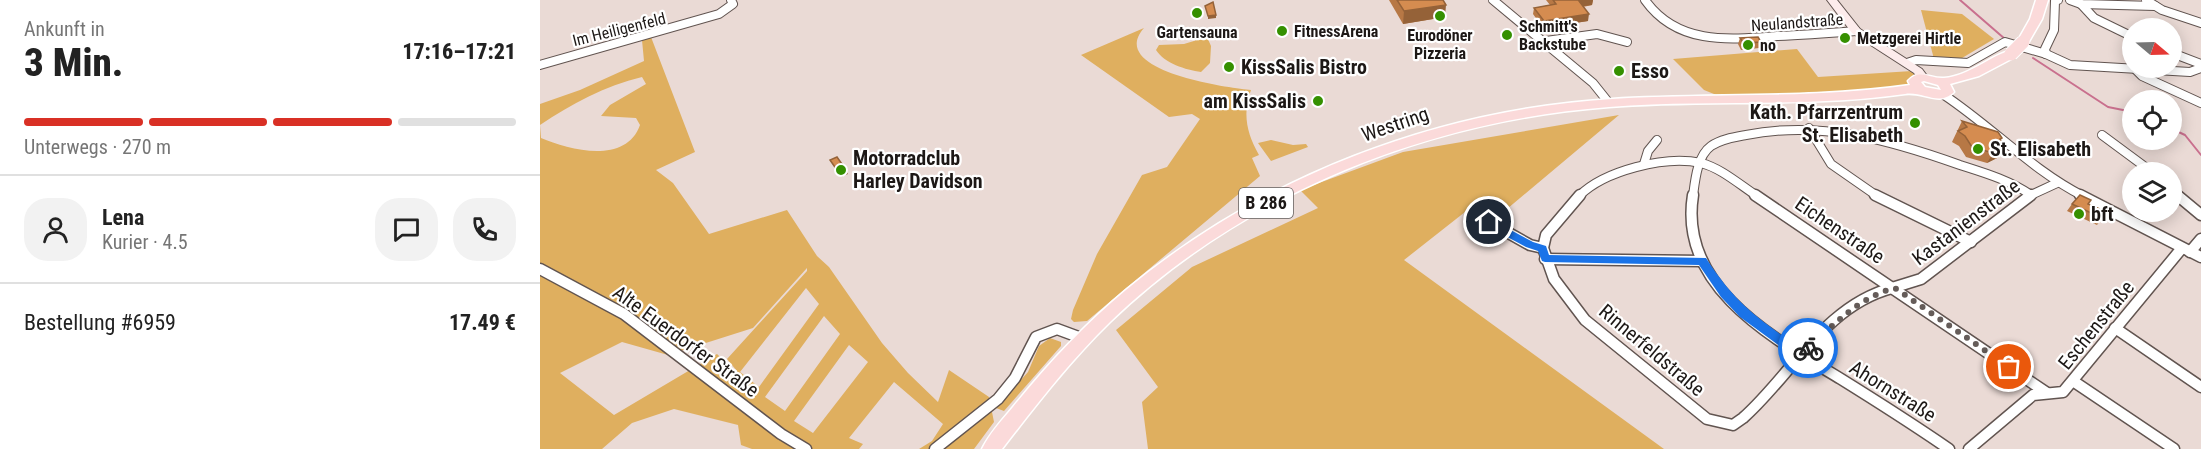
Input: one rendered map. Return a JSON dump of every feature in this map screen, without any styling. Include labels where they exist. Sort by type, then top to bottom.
[{"type":"main road","points":[[1943,88],[1976,74],[2011,54],[2023,42],[2036,19],[2042,0]]},
{"type":"main road","name":"Westring","points":[[991,449],[1040,386],[1107,315],[1176,259],[1286,191],[1370,155],[1446,130],[1527,113],[1609,103],[1813,99],[1919,82],[1943,88]]},
{"type":"street","name":"Im Heiligenfeld","points":[[540,65],[666,31],[719,14],[733,4],[731,0]]},
{"type":"street","points":[[1493,0],[1546,41],[1598,88],[1609,103]]},
{"type":"street","name":"Neulandstraße","points":[[1646,0],[1652,11],[1675,29],[1713,39],[1856,31]]},
{"type":"street","points":[[1832,0],[1856,31],[1907,63],[1919,82]]},
{"type":"street","points":[[2046,54],[2045,49],[2054,30],[2055,1],[2058,0]]},
{"type":"street","points":[[2070,0],[2081,4],[2155,6]]},
{"type":"street","points":[[2146,0],[2155,6],[2201,23]]},
{"type":"street","points":[[2081,4],[2094,18],[2122,32]]},
{"type":"street","points":[[1546,41],[1597,33],[1618,37],[1627,42]]},
{"type":"street","points":[[1907,63],[1916,60],[1968,63],[2005,42],[2017,44],[2034,54],[2046,54],[2070,65],[2122,67]]},
{"type":"street","points":[[2182,57],[2201,66]]},
{"type":"street","points":[[2182,71],[2190,72],[2201,66]]},
{"type":"street","points":[[2146,78],[2201,103]]},
{"type":"street","points":[[1943,88],[2057,183],[2201,257]]},
{"type":"street","points":[[1809,128],[1832,166],[1901,207],[1971,242]]},
{"type":"street","name":"Ahornstraße","points":[[1949,449],[1898,414],[1800,355],[1744,314],[1725,295],[1702,261],[1693,229],[1691,198],[1700,163],[1709,149],[1717,143],[1777,129],[1809,128],[1836,131],[1892,144],[2014,183],[2031,195]]},
{"type":"street","points":[[2102,135],[2138,162]]},
{"type":"street","points":[[1644,164],[1648,151],[1657,140]]},
{"type":"street","points":[[1544,254],[1545,235],[1586,189],[1613,174],[1644,164],[1700,163]]},
{"type":"street","name":"Eichenstraße","points":[[1700,163],[1721,172],[2047,393]]},
{"type":"street","name":"Kastanienstraße","points":[[1733,425],[1746,417],[1800,355],[1864,300],[1877,293],[1921,279],[2031,195],[2057,183]]},
{"type":"street","points":[[2182,199],[2201,215]]},
{"type":"street","points":[[1489,222],[1544,254],[1702,261]]},
{"type":"street","name":"Eschenstraße","points":[[1969,449],[2033,395],[2063,392],[2115,328],[2186,250],[2201,239]]},
{"type":"street","name":"Rinnerfeldstraße","points":[[1544,254],[1554,279],[1586,320],[1617,348],[1707,419],[1720,424],[1733,425]]},
{"type":"street","name":"Alte Euerdorfer Straße","points":[[540,269],[624,314],[782,434],[806,449]]},
{"type":"street","points":[[2115,328],[2201,387]]},
{"type":"street","points":[[935,449],[981,415],[999,398],[1015,377],[1036,337],[1057,329],[1084,339]]},
{"type":"street","points":[[2073,381],[2174,449]]},
{"type":"shaded area","points":[[1921,10],[1962,14],[1994,39],[1957,61],[1934,59]]},
{"type":"shaded area","points":[[1144,28],[1137,43],[1141,56],[1155,66],[1197,81],[1251,90],[1246,116],[1251,139],[1259,155],[1252,158],[1260,176],[1087,321],[1074,322],[1071,319],[1073,310],[1097,254],[1142,175],[1167,167],[1200,119],[1192,114],[1169,117],[1081,55]]},
{"type":"shaded area","points":[[651,37],[695,152],[656,170],[673,183],[709,234],[787,210],[817,256],[829,267],[882,343],[938,402],[949,370],[989,397],[994,422],[974,449],[919,449],[932,441],[943,424],[894,382],[849,438],[863,444],[859,449],[752,449],[741,445],[738,425],[674,409],[632,423],[602,449],[540,449],[540,125],[540,104],[580,90],[644,61],[642,40]],"holes":[[[642,77],[646,84],[610,105],[601,116],[636,118],[640,125],[633,138],[623,146],[610,150],[581,150],[541,138],[540,125],[589,96],[615,85]],[[807,268],[807,271],[727,359],[747,383],[717,354],[614,415],[560,373],[622,342],[668,355],[753,328]],[[806,288],[819,304],[759,387],[740,372]],[[824,316],[840,334],[785,411],[765,397]],[[849,345],[868,362],[813,433],[794,421]]]},
{"type":"shaded area","points":[[1207,37],[1211,46],[1210,63],[1201,72],[1176,65],[1164,59],[1156,50],[1159,45],[1184,44]]},
{"type":"shaded area","points":[[1797,49],[1818,77],[1912,71],[1919,77],[1916,84],[1835,94],[1719,96],[1704,90],[1673,59]]},
{"type":"shaded area","points":[[1619,115],[1495,219],[1465,212],[1404,260],[1664,449],[1148,449],[1142,402],[1158,387],[1116,330],[1192,267],[1318,208],[1300,190],[1403,152]]},
{"type":"shaded area","points":[[1271,140],[1293,145],[1306,144],[1308,147],[1271,161],[1258,143]]},
{"type":"shaded area","points":[[1050,338],[1061,342],[1061,346],[1004,411],[996,408],[1028,372],[1039,346]]},
{"type":"building","points":[[1397,0],[1443,0],[1446,5],[1404,11]]},
{"type":"building","points":[[1553,0],[1584,0],[1579,1],[1589,14],[1544,21],[1534,8],[1556,4]]},
{"type":"building","points":[[1213,2],[1216,15],[1208,16],[1205,6]]},
{"type":"building","points":[[1758,37],[1761,42],[1744,43],[1740,38]]},
{"type":"building","points":[[1962,121],[1998,132],[2005,147],[1993,153],[1972,147],[1965,136],[1958,131],[1967,127]]},
{"type":"building","points":[[837,157],[844,167],[837,170],[830,160]]},
{"type":"building","points":[[2080,195],[2091,200],[2088,204],[2107,212],[2102,218],[2072,204]]},
{"type":"waterway","points":[[1960,0],[2005,39]]},
{"type":"waterway","points":[[2033,58],[2108,107],[2122,110]]},
{"type":"waterway","points":[[2182,134],[2201,155]]},
{"type":"way so far","points":[[1808,348],[1864,300],[1877,293],[1895,288],[2009,367]]},
{"type":"place","name":"Gartensauna","points":[[1197,13]]},
{"type":"place","name":"Eurodöner Pizzeria","points":[[1440,16]]},
{"type":"place","name":"FitnessArena","points":[[1282,31]]},
{"type":"place","name":"Schmitt's Backstube","points":[[1507,35]]},
{"type":"place","name":"Metzgerei Hirtle","points":[[1845,38]]},
{"type":"place","name":"no","points":[[1748,45]]},
{"type":"place","name":"KissSalis Bistro","points":[[1229,67]]},
{"type":"place","name":"Esso","points":[[1619,71]]},
{"type":"place","name":"am KissSalis","points":[[1318,101]]},
{"type":"place","name":"Kath. Pfarrzentrum St. Elisabeth","points":[[1915,123]]},
{"type":"place","name":"St. Elisabeth","points":[[1978,149]]},
{"type":"place","name":"Motorradclub Harley Davidson","points":[[841,170]]},
{"type":"place","name":"bft","points":[[2079,214]]},
{"type":"route","points":[[1489,222],[1530,245],[1543,248],[1545,259],[1702,261],[1725,295],[1744,314],[1800,355],[1808,348]]}]
